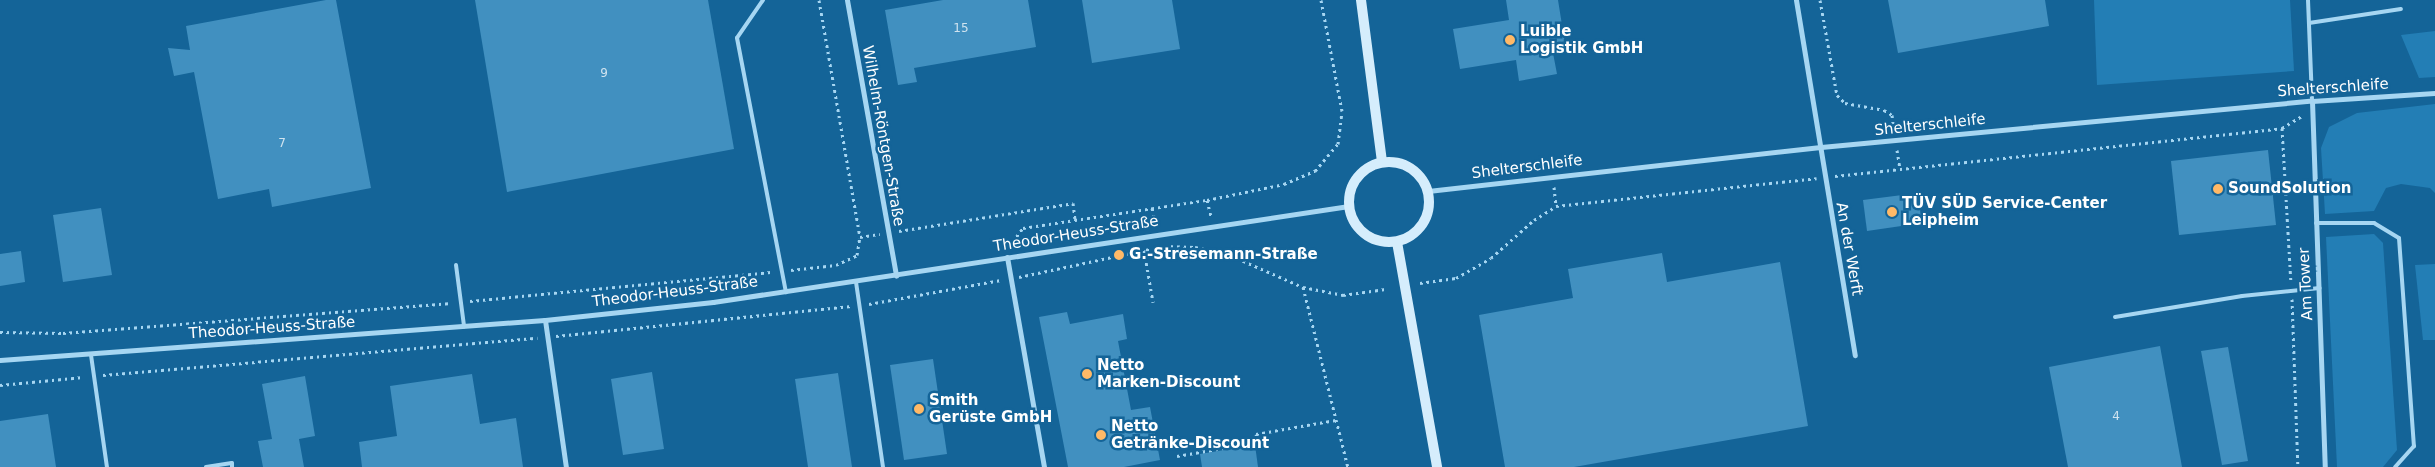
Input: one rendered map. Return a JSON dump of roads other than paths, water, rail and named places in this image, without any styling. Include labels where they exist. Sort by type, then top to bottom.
[{"type":"main road","points":[[1361,0],[1382,162]]},
{"type":"main road","points":[[1382,162],[1411,168],[1428,191],[1429,208],[1424,224],[1412,236],[1396,242],[1383,243],[1359,230],[1348,206],[1357,178],[1382,162]]},
{"type":"main road","points":[[1396,242],[1437,467]]},
{"type":"street","name":"Wilhelm-Röntgen-Straße","points":[[846,0],[896,276]]},
{"type":"street","name":"An der Werft","points":[[1796,0],[1854,355]]},
{"type":"street","name":"Shelterschleife","points":[[1428,191],[1821,146],[1896,142],[2312,101],[2435,93]]},
{"type":"street","name":"Am Tower","points":[[2312,101],[2325,467]]},
{"type":"street","name":"Theodor-Heuss-Straße","points":[[0,360],[91,355],[545,320],[786,292],[1348,206]]},
{"type":"street","points":[[1007,257],[1044,467]]},
{"type":"street","points":[[545,320],[566,467]]},
{"type":"lane","points":[[763,0],[737,38],[786,292]]},
{"type":"lane","points":[[2308,0],[2312,101]]},
{"type":"lane","points":[[2308,23],[2400,9]]},
{"type":"lane","points":[[2316,223],[2374,223],[2399,238],[2414,446],[2395,467]]},
{"type":"lane","points":[[456,265],[464,326]]},
{"type":"lane","points":[[856,282],[884,467]]},
{"type":"lane","points":[[2115,317],[2242,296],[2320,288]]},
{"type":"lane","points":[[91,355],[107,467]]},
{"type":"lane","points":[[206,467],[232,463],[232,467]]},
{"type":"place","name":"Luible Logistik GmbH","points":[[1510,40]]},
{"type":"place","name":"SoundSolution","points":[[2218,189]]},
{"type":"place","name":"TÜV SÜD Service-Center Leipheim","points":[[1892,212]]},
{"type":"place","name":"G.-Stresemann-Straße","points":[[1119,255]]},
{"type":"place","name":"Netto Marken-Discount","points":[[1087,374]]},
{"type":"place","name":"Smith Gerüste GmbH","points":[[919,409]]},
{"type":"place","name":"Netto Getränke-Discount","points":[[1101,435]]}]
